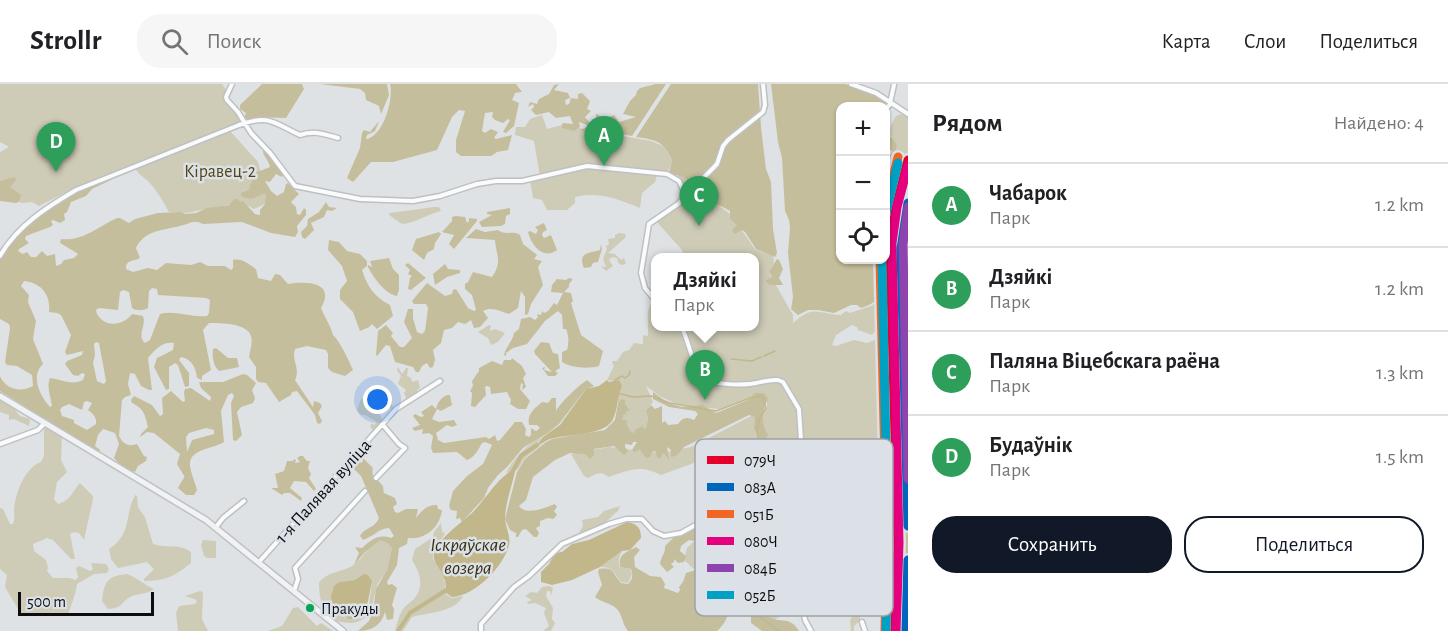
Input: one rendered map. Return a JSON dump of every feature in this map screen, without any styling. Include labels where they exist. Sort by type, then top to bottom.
[{"type":"main road","points":[[0,396],[217,525],[343,631]]},
{"type":"street","points":[[232,84],[226,97],[227,100],[295,186],[360,199],[413,201],[440,196],[477,184],[522,181],[587,166],[667,174],[679,181],[686,196]]},
{"type":"street","points":[[651,296],[645,288],[641,273],[650,224],[678,204],[717,164],[723,146],[763,112],[765,105],[763,84]]},
{"type":"street","points":[[851,84],[876,93],[889,102]]},
{"type":"street","points":[[894,85],[890,103],[908,114]]},
{"type":"street","points":[[239,124],[241,117]]},
{"type":"street","points":[[0,256],[27,224],[60,200],[86,186],[239,124],[262,119],[272,121],[300,135],[310,132],[338,138]]},
{"type":"street","points":[[683,331],[698,372],[703,379],[723,384],[748,384],[775,380],[783,382],[798,404],[801,439]]},
{"type":"street","name":"1-я Палявая вуліца","points":[[261,560],[396,409],[440,381]]},
{"type":"street","points":[[0,444],[38,430],[45,423]]},
{"type":"street","points":[[376,478],[405,448],[382,425]]},
{"type":"street","points":[[294,591],[298,579],[295,568],[365,490]]},
{"type":"street","points":[[217,525],[222,518],[244,501]]},
{"type":"street","points":[[481,631],[481,624],[514,587],[570,539],[626,519],[642,519],[653,531],[664,536],[681,533],[695,526]]},
{"type":"street","points":[[804,616],[811,631]]},
{"type":"street","points":[[862,622],[865,631]]},
{"type":"green space","points":[[0,84],[222,84],[227,91],[226,100],[241,122],[76,187],[39,206],[32,202],[21,203],[0,180],[0,152],[9,147],[0,142]]},
{"type":"green space","points":[[901,114],[908,117],[908,152],[907,157],[901,160],[895,156],[897,145],[890,134],[896,116]]},
{"type":"green space","points":[[542,115],[547,129],[562,125],[651,141],[665,147],[672,160],[668,173],[658,172],[655,182],[642,193],[640,208],[600,195],[583,195],[575,197],[575,203],[567,210],[547,210],[542,200],[533,198],[530,180],[540,177],[534,141],[515,135],[516,127],[525,127],[530,119]]},
{"type":"green space","name":"Кіравец-2","points":[[230,131],[258,162],[269,202],[254,209],[241,202],[186,213],[169,212],[155,189],[135,168]]},
{"type":"green space","points":[[681,175],[693,183],[688,194],[704,203],[718,205],[730,214],[755,249],[773,256],[774,263],[769,273],[793,315],[793,323],[811,312],[841,315],[846,311],[850,313],[871,306],[881,299],[881,328],[872,335],[852,325],[836,335],[832,345],[836,346],[854,340],[867,343],[877,339],[882,347],[884,357],[880,397],[887,415],[887,439],[707,439],[767,408],[767,401],[761,395],[719,409],[689,406],[661,397],[646,386],[653,402],[646,410],[648,419],[646,429],[639,429],[635,433],[630,432],[628,424],[622,420],[629,408],[621,399],[618,403],[618,391],[613,381],[607,380],[614,366],[613,361],[617,361],[623,352],[629,350],[634,343],[643,344],[643,335],[648,336],[648,311],[651,304],[651,331],[759,331],[759,253],[683,253],[656,221],[685,198],[677,177]]},
{"type":"green space","points":[[439,207],[441,211],[402,224],[389,215],[390,213]]},
{"type":"green space","points":[[626,234],[625,238],[608,253],[615,254],[621,260],[624,258],[626,264],[621,265],[617,258],[612,257],[609,260],[613,266],[606,271],[601,266],[606,267],[603,259],[606,246],[609,244],[608,239],[615,238],[615,235]]},
{"type":"green space","points":[[491,326],[490,331],[495,329],[505,333],[498,342],[491,345],[488,338],[478,332]]},
{"type":"green space","points":[[398,367],[402,374],[408,368],[407,376],[412,382],[418,380],[420,388],[417,394],[407,400],[404,393],[406,390],[398,384],[401,376],[397,370]]},
{"type":"green space","points":[[376,389],[381,389],[387,395],[394,409],[392,412],[383,394],[381,395],[385,404],[380,407],[383,421],[374,432],[370,426],[377,422],[361,415],[357,410],[361,399],[368,407],[372,401],[371,393]]},
{"type":"green space","points":[[0,399],[11,405],[20,416],[30,419],[29,426],[14,419],[9,420],[9,415],[0,412]]},
{"type":"green space","points":[[47,428],[62,436],[61,460],[67,472],[57,482],[54,499],[58,504],[66,501],[80,483],[93,496],[93,499],[84,540],[79,533],[70,534],[75,559],[71,559],[53,540],[47,538],[33,544],[34,551],[46,560],[47,571],[53,578],[76,580],[78,577],[76,568],[79,566],[90,571],[93,569],[91,563],[106,564],[109,569],[107,573],[94,574],[77,584],[68,615],[21,614],[5,587],[7,575],[0,569],[0,508],[3,509],[10,524],[13,524],[15,504],[22,482],[30,469],[41,462],[44,456],[44,429]]},
{"type":"green space","points":[[543,437],[538,442],[538,445],[542,444],[524,459],[518,469],[506,473],[522,452]]},
{"type":"green space","points":[[695,445],[695,463],[661,475],[640,469],[608,477],[598,473],[588,478],[584,476],[571,454],[609,447],[660,453]]},
{"type":"green space","points":[[135,495],[138,507],[145,517],[153,544],[187,549],[191,552],[191,563],[169,577],[144,581],[154,569],[147,562],[118,568],[111,559],[109,549],[124,531]]},
{"type":"green space","points":[[620,506],[618,511],[606,521],[591,528],[594,529],[583,534],[579,533],[583,526],[582,520],[598,517],[604,511]]},
{"type":"green space","points":[[441,523],[445,534],[433,551],[433,559],[444,577],[446,594],[452,598],[463,596],[448,609],[412,617],[403,631],[395,631],[402,611],[414,599],[419,589],[419,575],[412,560],[415,549],[433,537]]},
{"type":"green space","points":[[203,540],[216,541],[216,558],[204,556],[201,545]]},
{"type":"green space","points":[[380,540],[392,548],[387,570],[378,584],[367,616],[355,623],[333,620],[322,603],[319,583],[327,576],[352,566]],"holes":[[[372,581],[369,604],[345,618],[333,608],[339,582]]]},
{"type":"green space","points":[[695,541],[695,570],[684,560],[687,548]]},
{"type":"green space","points":[[622,551],[619,567],[630,569],[632,574],[628,583],[621,582],[611,569],[600,567]]},
{"type":"green space","points":[[127,574],[154,589],[133,596],[119,606],[108,609],[102,601],[106,584],[115,576]]},
{"type":"green space","points":[[542,587],[553,588],[551,596],[550,591],[547,591],[546,596],[553,608],[552,619],[555,623],[551,631],[543,631],[549,626],[544,613],[546,608],[535,603],[528,604],[527,602],[532,600],[525,596],[531,592],[537,593]]},
{"type":"green space","points":[[203,592],[202,619],[208,631],[178,631],[176,613],[179,606],[195,604],[197,602],[195,599],[185,596]]},
{"type":"green space","points":[[298,607],[317,626],[321,623],[333,631],[268,631],[282,626],[293,608]]},
{"type":"green space","points":[[765,616],[781,616],[770,622]]},
{"type":"green space","points":[[853,616],[861,616],[860,621],[854,626],[854,631],[851,631],[850,620]]},
{"type":"shaded area","points":[[262,84],[302,84],[304,89],[286,118],[259,117],[247,120],[244,118],[246,113],[240,109],[240,105]]},
{"type":"shaded area","points":[[320,84],[387,84],[389,95],[381,114],[379,106],[366,100],[365,93],[360,89]]},
{"type":"shaded area","points":[[390,84],[516,84],[522,92],[515,93],[512,100],[519,103],[514,126],[506,133],[503,132],[510,120],[503,123],[492,117],[493,112],[485,113],[482,131],[485,133],[491,129],[498,132],[494,138],[496,139],[512,135],[508,150],[491,156],[461,156],[456,152],[456,140],[465,111],[459,110],[452,117],[437,150],[393,162],[371,162],[353,182],[347,178],[360,148],[362,133],[364,130],[370,132],[379,121],[375,131],[367,135],[366,139],[372,137],[382,125],[389,107]]},
{"type":"shaded area","points":[[559,84],[554,90],[568,93],[570,98],[565,100],[566,105],[569,104],[571,98],[578,99],[578,94],[582,93],[590,101],[587,109],[591,111],[585,117],[589,122],[596,122],[596,114],[599,115],[601,120],[597,134],[591,132],[588,136],[589,129],[585,132],[580,130],[590,126],[579,122],[580,127],[574,131],[562,128],[564,123],[573,124],[570,116],[556,118],[549,112],[536,115],[531,110],[534,107],[533,104],[528,107],[530,102],[537,104],[539,99],[549,94],[554,85]]},
{"type":"shaded area","points":[[666,84],[632,136],[607,131],[603,125],[609,117],[614,115],[619,122],[636,117],[623,114],[630,101],[640,88]]},
{"type":"shaded area","points":[[671,84],[758,84],[766,169],[771,182],[773,229],[777,253],[775,257],[756,249],[742,230],[735,234],[732,230],[737,225],[730,219],[730,211],[688,192],[694,183],[669,173],[672,160],[662,145],[636,137]]},
{"type":"shaded area","points":[[771,84],[845,84],[878,96],[885,102],[836,102],[836,264],[882,264],[884,297],[861,308],[851,305],[834,313],[808,310],[798,315],[791,309],[793,297],[788,253],[790,228],[785,211],[782,158]]},
{"type":"shaded area","points":[[890,138],[897,145],[895,156],[901,160],[890,208],[892,162],[890,156],[892,151]]},
{"type":"shaded area","points":[[263,149],[274,161],[283,175],[282,177],[276,174],[270,182],[265,181],[271,191],[277,196],[284,192],[288,183],[299,194],[291,202],[296,207],[297,214],[300,215],[304,208],[306,210],[306,215],[297,226],[298,232],[295,237],[271,233],[242,222],[203,224],[192,222],[146,236],[136,248],[140,258],[129,262],[126,269],[133,272],[148,268],[157,270],[166,263],[191,265],[200,262],[208,266],[225,266],[231,270],[233,260],[239,260],[256,269],[258,278],[271,281],[275,274],[280,275],[288,284],[311,283],[322,288],[325,299],[321,308],[353,370],[345,376],[332,372],[328,368],[326,350],[307,346],[295,349],[297,376],[295,380],[313,407],[314,401],[322,406],[318,413],[322,421],[320,424],[317,423],[315,415],[297,391],[279,402],[266,383],[258,382],[256,367],[249,357],[252,344],[249,332],[239,326],[227,324],[209,323],[203,330],[211,370],[202,376],[202,380],[197,378],[191,362],[181,357],[179,360],[189,373],[189,386],[185,387],[178,365],[175,363],[169,367],[169,389],[166,390],[154,367],[157,358],[173,350],[174,343],[162,345],[148,358],[152,390],[141,386],[135,374],[130,373],[128,384],[131,395],[122,400],[119,436],[126,444],[137,444],[147,457],[135,472],[122,467],[114,458],[119,444],[115,433],[103,429],[98,435],[95,446],[100,450],[99,452],[0,391],[0,376],[9,387],[23,389],[33,386],[32,375],[17,366],[7,365],[5,362],[10,328],[9,324],[0,319],[0,260],[10,245],[28,226],[48,208],[51,209],[63,199],[110,178],[111,180],[92,189],[86,196],[71,202],[64,214],[65,220],[60,223],[53,220],[51,221],[53,225],[50,227],[26,236],[25,239],[29,243],[18,251],[23,254],[27,252],[31,257],[36,257],[42,251],[47,256],[55,254],[56,266],[78,254],[60,243],[61,239],[83,236],[117,218],[129,223],[135,219],[158,213],[196,213],[207,208],[229,205],[234,199],[243,201],[255,214],[260,215],[260,210],[265,204],[266,193],[249,198],[241,196],[241,193],[249,190],[252,174],[270,167]],"holes":[[[24,281],[40,287],[48,300],[49,312],[61,315],[71,335],[65,352],[67,355],[83,351],[82,355],[65,364],[73,375],[85,374],[83,380],[70,382],[50,378],[52,406],[50,407],[38,386],[37,374],[43,364],[33,339],[36,321],[28,302],[29,295],[21,286]],[[152,288],[157,289],[158,295],[206,298],[210,300],[209,313],[207,316],[160,314],[150,340],[145,343],[141,337],[143,316],[132,314],[124,321],[114,324],[105,322],[97,314],[96,310],[99,308],[118,310],[120,292],[123,290],[129,292],[132,308],[146,309],[148,308],[149,291]],[[99,343],[106,381],[104,384],[97,381],[93,363],[94,344]],[[84,402],[92,403],[88,410],[96,422],[87,430],[74,423],[74,420],[62,416],[60,410],[69,404],[82,410]]]},
{"type":"shaded area","points":[[15,177],[16,180],[10,187],[21,195],[19,202],[0,201],[0,181]]},
{"type":"shaded area","points":[[326,202],[329,207],[337,208],[332,211],[327,210],[324,217],[311,223],[314,230],[305,239],[301,232],[307,226],[308,219],[319,212]]},
{"type":"shaded area","points":[[510,208],[505,224],[501,226],[482,227],[479,222],[492,215],[487,212]]},
{"type":"shaded area","points":[[452,217],[465,217],[467,223],[469,218],[477,219],[477,221],[454,249],[449,244],[454,235],[442,232],[452,221]]},
{"type":"shaded area","points":[[544,223],[547,230],[542,235],[544,238],[551,235],[557,250],[548,254],[543,253],[532,243],[528,232],[536,234],[538,230],[535,227]]},
{"type":"shaded area","points":[[476,229],[485,232],[498,230],[520,235],[523,244],[537,255],[534,259],[542,261],[538,267],[543,285],[531,304],[528,314],[525,315],[525,297],[521,291],[518,308],[509,314],[489,309],[483,311],[488,318],[480,327],[474,328],[471,320],[465,324],[458,322],[452,328],[444,330],[441,343],[433,350],[435,360],[433,367],[430,368],[427,363],[419,372],[416,372],[413,367],[395,362],[390,346],[386,345],[377,356],[378,331],[386,325],[400,347],[404,347],[412,338],[404,322],[408,309],[413,309],[417,332],[422,334],[425,331],[428,308],[426,304],[414,304],[412,301],[427,283],[445,296],[452,294],[456,289],[468,308],[476,310],[472,295],[465,289],[465,284],[473,272],[492,277],[498,258],[495,240],[466,238]]},
{"type":"shaded area","points":[[439,232],[441,234],[434,249],[427,253],[424,260],[412,250],[416,239]]},
{"type":"shaded area","points":[[329,240],[339,242],[347,251],[360,254],[367,261],[367,266],[362,270],[367,282],[376,295],[390,305],[393,316],[377,329],[372,324],[360,331],[353,312],[340,299],[340,290],[347,281],[342,266],[328,250]]},
{"type":"shaded area","points":[[899,243],[903,278],[907,290],[898,309],[901,319],[908,321],[908,344],[904,343],[908,352],[908,400],[900,400],[895,339],[894,300],[897,296],[892,277]]},
{"type":"shaded area","points":[[601,244],[602,249],[598,262],[593,263],[591,267],[584,268],[583,256],[600,250]]},
{"type":"shaded area","points":[[389,258],[393,269],[399,275],[397,296],[384,289],[368,267],[368,265],[372,267],[370,261]]},
{"type":"shaded area","points":[[777,259],[783,269],[779,278],[783,285],[770,285],[766,280],[772,277],[769,272]]},
{"type":"shaded area","points":[[408,263],[426,278],[411,290],[408,289],[412,276],[408,274],[410,270],[405,265]]},
{"type":"shaded area","points":[[445,264],[448,269],[460,270],[460,273],[447,277],[435,285],[433,274]]},
{"type":"shaded area","points":[[557,279],[573,279],[564,292],[571,293],[573,301],[571,303],[581,335],[603,351],[599,366],[570,366],[562,362],[562,352],[567,350],[568,334],[566,329],[563,329],[562,315],[558,311],[545,321],[527,344],[513,348],[506,353],[506,356],[504,355],[514,333],[519,329],[521,319],[530,317],[535,320],[538,317],[537,314],[541,315],[542,311],[544,313],[548,311],[554,303],[557,305],[563,293],[551,292],[552,285]]},
{"type":"shaded area","points":[[541,342],[549,343],[553,353],[558,354],[560,368],[555,371],[558,373],[555,376],[548,376],[542,368],[545,367],[544,370],[552,372],[535,354],[534,351]]},
{"type":"shaded area","points":[[216,348],[228,358],[237,358],[239,367],[219,371],[213,358],[213,349]]},
{"type":"shaded area","points":[[512,358],[522,366],[526,374],[523,378],[526,387],[522,390],[523,384],[521,383],[520,389],[530,401],[526,409],[518,409],[510,404],[511,400],[507,392],[491,394],[490,387],[487,386],[485,387],[486,395],[475,407],[471,406],[472,381],[479,368],[492,361],[502,365],[504,360]]},
{"type":"shaded area","points":[[243,374],[247,375],[256,383],[252,390],[255,398],[253,403],[241,407],[237,412],[242,435],[236,441],[233,440],[231,403],[234,396],[232,393],[228,395],[221,411],[224,442],[202,450],[190,460],[197,490],[194,495],[186,495],[178,488],[184,477],[177,464],[180,454],[154,433],[147,432],[140,437],[148,427],[147,422],[143,412],[131,400],[134,396],[152,405],[160,416],[163,414],[162,398],[171,391],[183,402],[185,401],[185,389],[191,388],[210,401],[211,397],[201,388],[199,382],[223,382]],"holes":[[[206,428],[214,430],[214,434],[192,440],[187,452],[186,437],[189,433]]]},
{"type":"shaded area","points":[[587,380],[594,386],[585,390],[559,424],[523,448],[498,475],[484,498],[462,522],[460,518],[456,519],[457,511],[451,510],[449,506],[453,491],[483,464],[492,445],[482,443],[474,455],[467,460],[457,452],[433,453],[431,448],[433,436],[429,433],[422,434],[423,429],[415,431],[412,428],[420,425],[413,416],[415,414],[424,416],[421,412],[432,405],[436,409],[441,399],[450,395],[452,405],[441,411],[437,409],[432,419],[439,422],[454,420],[457,425],[452,427],[447,425],[436,433],[438,440],[444,443],[486,437],[489,439],[495,435],[497,441],[515,422],[522,422],[526,429],[525,435],[529,437],[531,428],[536,431],[540,428],[537,425],[529,425],[530,415],[536,407],[542,402],[548,403],[552,398],[556,398],[556,411],[570,394]]},
{"type":"shaded area","points":[[653,392],[668,403],[682,407],[702,405],[716,413],[748,400],[755,393],[764,393],[768,399],[763,412],[763,422],[768,435],[765,439],[756,439],[755,417],[749,415],[700,439],[695,439],[695,442],[684,447],[675,456],[671,457],[671,450],[667,447],[669,460],[664,453],[661,458],[658,458],[655,451],[646,458],[640,450],[635,452],[632,450],[637,442],[633,442],[632,445],[625,444],[628,451],[624,455],[614,446],[594,449],[594,455],[590,459],[585,454],[570,453],[555,460],[533,477],[526,500],[519,506],[531,511],[555,504],[557,507],[554,511],[557,515],[553,519],[540,521],[540,526],[536,528],[539,533],[537,537],[526,529],[516,537],[516,533],[510,530],[505,519],[517,472],[525,459],[552,439],[605,430],[615,420],[621,399],[625,400],[630,410],[626,412],[627,415],[624,414],[622,420],[626,420],[630,431],[634,433],[642,426],[646,428],[648,419],[646,410],[651,405],[655,409],[662,406],[662,423],[665,421],[668,425],[678,424],[685,418],[694,420],[698,414],[695,411],[669,407],[653,399]]},
{"type":"shaded area","points":[[300,456],[310,461],[309,478],[316,489],[314,491],[306,482],[294,481],[290,488],[302,498],[301,501],[290,493],[282,495],[271,488],[278,488],[275,474],[284,471],[287,461],[294,459],[295,463],[300,462],[297,458]]},
{"type":"shaded area","points":[[362,457],[373,468],[373,476],[383,486],[384,493],[395,498],[397,504],[393,507],[395,512],[418,509],[416,518],[430,506],[437,505],[438,509],[442,510],[438,522],[431,531],[421,537],[408,538],[407,544],[399,548],[397,565],[387,582],[388,585],[392,584],[397,588],[392,605],[393,619],[387,620],[385,612],[375,627],[358,631],[369,621],[373,612],[376,589],[387,570],[392,548],[380,540],[354,565],[359,553],[355,547],[362,548],[379,537],[394,536],[389,528],[382,529],[363,540],[360,536],[379,518],[361,476],[350,465],[354,459],[361,463]]},
{"type":"shaded area","points":[[908,500],[908,577],[904,572],[906,507],[903,505],[904,501]]},
{"type":"shaded area","points":[[695,528],[694,541],[689,540],[681,546],[680,551],[686,556],[684,562],[678,563],[674,559],[671,564],[674,567],[667,572],[660,564],[665,546],[673,538]]},
{"type":"shaded area","points":[[636,547],[640,550],[634,557],[635,567],[650,576],[661,577],[665,584],[664,588],[678,593],[686,573],[695,570],[695,616],[727,616],[717,631],[628,631],[617,609],[595,597],[602,585],[599,569],[613,571],[621,583],[630,582],[631,569],[620,567],[620,559]]},
{"type":"shaded area","points":[[908,580],[908,594],[903,592],[903,586]]},
{"type":"shaded area","points":[[908,594],[908,631],[902,631],[902,599]]},
{"type":"shaded area","points":[[751,616],[767,616],[787,621],[799,631],[762,631],[751,623]]},
{"type":"water","points":[[607,380],[609,382],[619,380],[622,386],[614,417],[607,426],[592,432],[550,439],[537,445],[543,437],[560,425],[586,389],[599,386]]},
{"type":"water","name":"Іскраўскае возера","points":[[514,469],[505,517],[509,535],[506,553],[495,570],[479,586],[452,597],[445,592],[445,580],[435,562],[436,548],[472,513],[496,484]]},
{"type":"water","points":[[627,522],[638,527],[641,534],[641,538],[630,550],[622,551],[600,567],[572,580],[552,585],[541,582],[541,572],[555,553],[562,552],[572,544],[589,540]]},
{"type":"water","points":[[364,574],[368,575],[372,581],[366,611],[353,619],[334,612],[331,597],[334,586],[339,582],[355,580]]},
{"type":"waterway","points":[[896,297],[908,297]]},
{"type":"waterway","points":[[881,299],[886,298]]},
{"type":"waterway","points":[[764,356],[775,351]]},
{"type":"waterway","points":[[731,359],[752,361],[761,357]]},
{"type":"waterway","points":[[615,380],[622,376],[625,378],[630,371]]},
{"type":"waterway","points":[[617,393],[633,397],[651,396],[670,403],[716,411],[750,398],[762,396],[766,408],[759,420],[758,439]]},
{"type":"waterway","points":[[512,473],[521,456],[537,445]]},
{"type":"waterway","points":[[398,631],[410,613],[448,589]]},
{"type":"waterway","points":[[759,616],[779,631]]},
{"type":"railway","points":[[908,174],[901,231],[908,288]]},
{"type":"railway","points":[[891,314],[892,295]]},
{"type":"transit line","name":"051Б","points":[[890,190],[898,157]]},
{"type":"transit line","name":"079Ч","points":[[895,631],[898,545],[890,248],[896,208],[908,160]]},
{"type":"transit line","name":"052Б","points":[[887,210],[898,163]]},
{"type":"transit line","name":"080Ч","points":[[896,631],[899,543],[892,243],[897,207],[908,166]]},
{"type":"transit line","name":"083А","points":[[908,203],[901,249],[908,526]]},
{"type":"transit line","name":"084Б","points":[[908,207],[903,244],[908,479]]},
{"type":"transit line","name":"051Б","points":[[880,264],[884,439]]},
{"type":"transit line","name":"052Б","points":[[882,264],[886,439]]},
{"type":"transit line","name":"083А","points":[[906,631],[908,560]]},
{"type":"transit line","name":"051Б","points":[[885,616],[885,631]]},
{"type":"transit line","name":"052Б","points":[[886,616],[886,631]]},
{"type":"place","name":"Чабарок","points":[[604,166]]},
{"type":"place","name":"Будаўнік","points":[[56,172]]},
{"type":"place","name":"Паляна Віцебскага раёна","points":[[699,226]]},
{"type":"place","name":"Дзяйкі","points":[[705,400]]},
{"type":"place","name":"Пракуды","points":[[310,608]]}]
